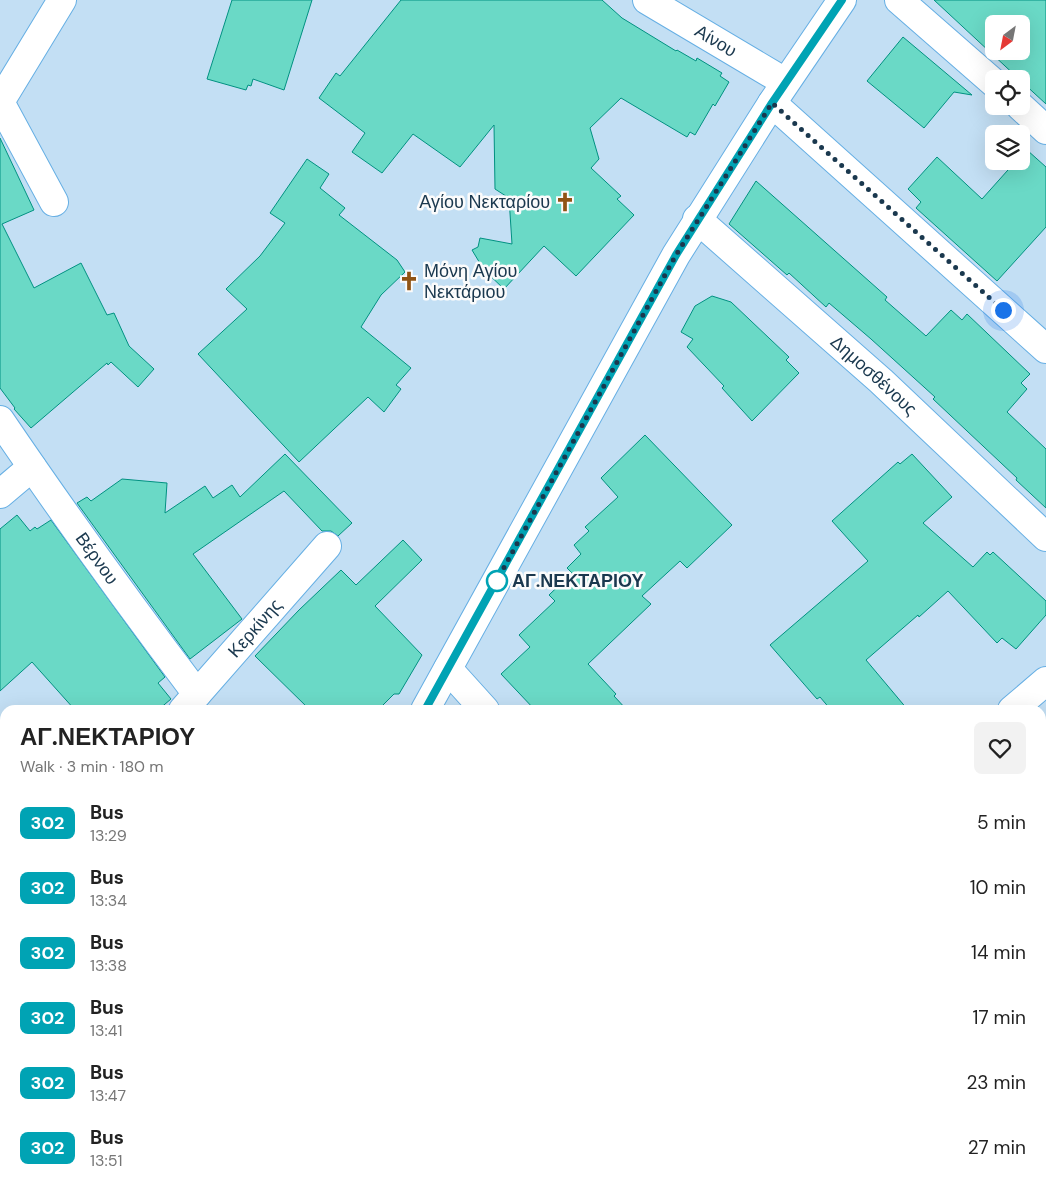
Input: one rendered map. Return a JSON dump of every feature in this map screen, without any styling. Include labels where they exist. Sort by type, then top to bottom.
[{"type":"street","points":[[54,202],[0,102],[62,0]]},
{"type":"street","name":"Αίνου","points":[[647,0],[779,92],[1046,349]]},
{"type":"street","points":[[428,705],[697,219],[779,92],[842,0]]},
{"type":"street","points":[[899,0],[985,76]]},
{"type":"street","points":[[1030,115],[1046,130]]},
{"type":"street","name":"Δημοσθένους","points":[[697,219],[880,381],[1046,537]]},
{"type":"street","name":"Βέρνου","points":[[0,420],[128,604],[190,702]]},
{"type":"street","points":[[0,494],[32,468]]},
{"type":"street","name":"Κερκίνης","points":[[190,702],[327,546]]},
{"type":"street","points":[[448,669],[480,705]]},
{"type":"street","points":[[1018,705],[1046,681]]},
{"type":"building","points":[[232,0],[312,0],[284,90],[253,79],[251,86],[248,85],[246,90],[207,79]]},
{"type":"building","points":[[401,0],[602,0],[622,18],[676,51],[696,61],[697,58],[722,73],[720,76],[729,82],[715,106],[713,104],[695,135],[690,132],[687,137],[621,98],[590,128],[599,159],[591,168],[621,196],[617,199],[634,215],[576,276],[544,246],[504,289],[484,270],[472,250],[478,247],[480,238],[512,244],[509,198],[495,189],[494,125],[460,167],[413,134],[382,173],[352,152],[365,133],[319,98],[336,73],[340,76]]},
{"type":"building","points":[[934,0],[1046,0],[1046,104],[1030,89],[1030,70],[1009,70],[999,60],[1030,60],[1030,15],[985,15],[985,47]]},
{"type":"building","points":[[903,37],[972,95],[954,92],[924,128],[867,81]]},
{"type":"building","points":[[0,138],[34,210],[2,224],[34,288],[81,263],[107,315],[114,313],[129,346],[154,369],[138,387],[111,362],[108,365],[107,363],[31,428],[14,409],[0,388]]},
{"type":"building","points":[[1030,153],[1046,167],[1046,227],[997,281],[916,208],[921,202],[908,189],[937,157],[982,199],[1008,170],[1030,170]]},
{"type":"building","points":[[307,159],[329,174],[320,188],[345,208],[339,215],[397,260],[405,272],[381,295],[361,327],[411,368],[396,385],[401,389],[384,412],[368,397],[299,462],[198,354],[247,309],[226,289],[260,256],[285,223],[270,213]]},
{"type":"building","points":[[756,181],[887,297],[885,300],[926,336],[951,310],[962,320],[967,314],[1030,374],[1021,383],[1027,389],[1007,412],[1046,449],[1046,508],[933,399],[935,397],[871,339],[829,303],[826,307],[789,273],[787,275],[729,224]]},
{"type":"building","points":[[712,296],[731,302],[789,357],[786,360],[799,373],[752,421],[722,388],[724,386],[687,347],[693,339],[681,332],[695,306]]},
{"type":"building","points":[[645,435],[732,525],[687,568],[680,561],[642,596],[651,604],[588,664],[616,694],[614,696],[622,705],[530,705],[501,674],[530,647],[519,635],[555,601],[549,595],[572,573],[567,568],[581,554],[574,545],[589,531],[585,527],[618,497],[601,478]]},
{"type":"building","points":[[285,454],[352,523],[338,536],[331,531],[322,531],[284,491],[193,554],[242,619],[190,659],[77,503],[87,497],[91,501],[122,479],[167,483],[165,513],[205,486],[213,498],[232,485],[240,497]]},
{"type":"building","points":[[912,454],[952,497],[923,523],[973,567],[987,552],[990,555],[993,552],[1046,601],[1046,615],[1016,649],[1002,638],[997,643],[948,591],[866,660],[904,705],[827,705],[820,697],[817,699],[770,645],[868,561],[832,521],[898,462],[900,464]]},
{"type":"building","points":[[17,515],[30,531],[51,520],[165,677],[158,683],[171,699],[164,705],[71,705],[32,662],[0,691],[0,529]]},
{"type":"building","points":[[403,540],[422,560],[375,606],[422,655],[399,694],[394,694],[383,705],[305,705],[255,656],[341,570],[356,585]]},
{"type":"bus line","name":"302","points":[[428,705],[697,219],[772,103],[842,0]]},
{"type":"place","name":"Αγίου Νεκταρίου","points":[[565,202]]},
{"type":"place","name":"Μόνη Αγίου Νεκτάριου","points":[[409,281]]},
{"type":"place","name":"ΑΓ.ΝΕΚΤΑΡΙΟΥ","points":[[497,581]]},
{"type":"route","points":[[497,581],[676,255],[772,103],[1003,310]]}]
